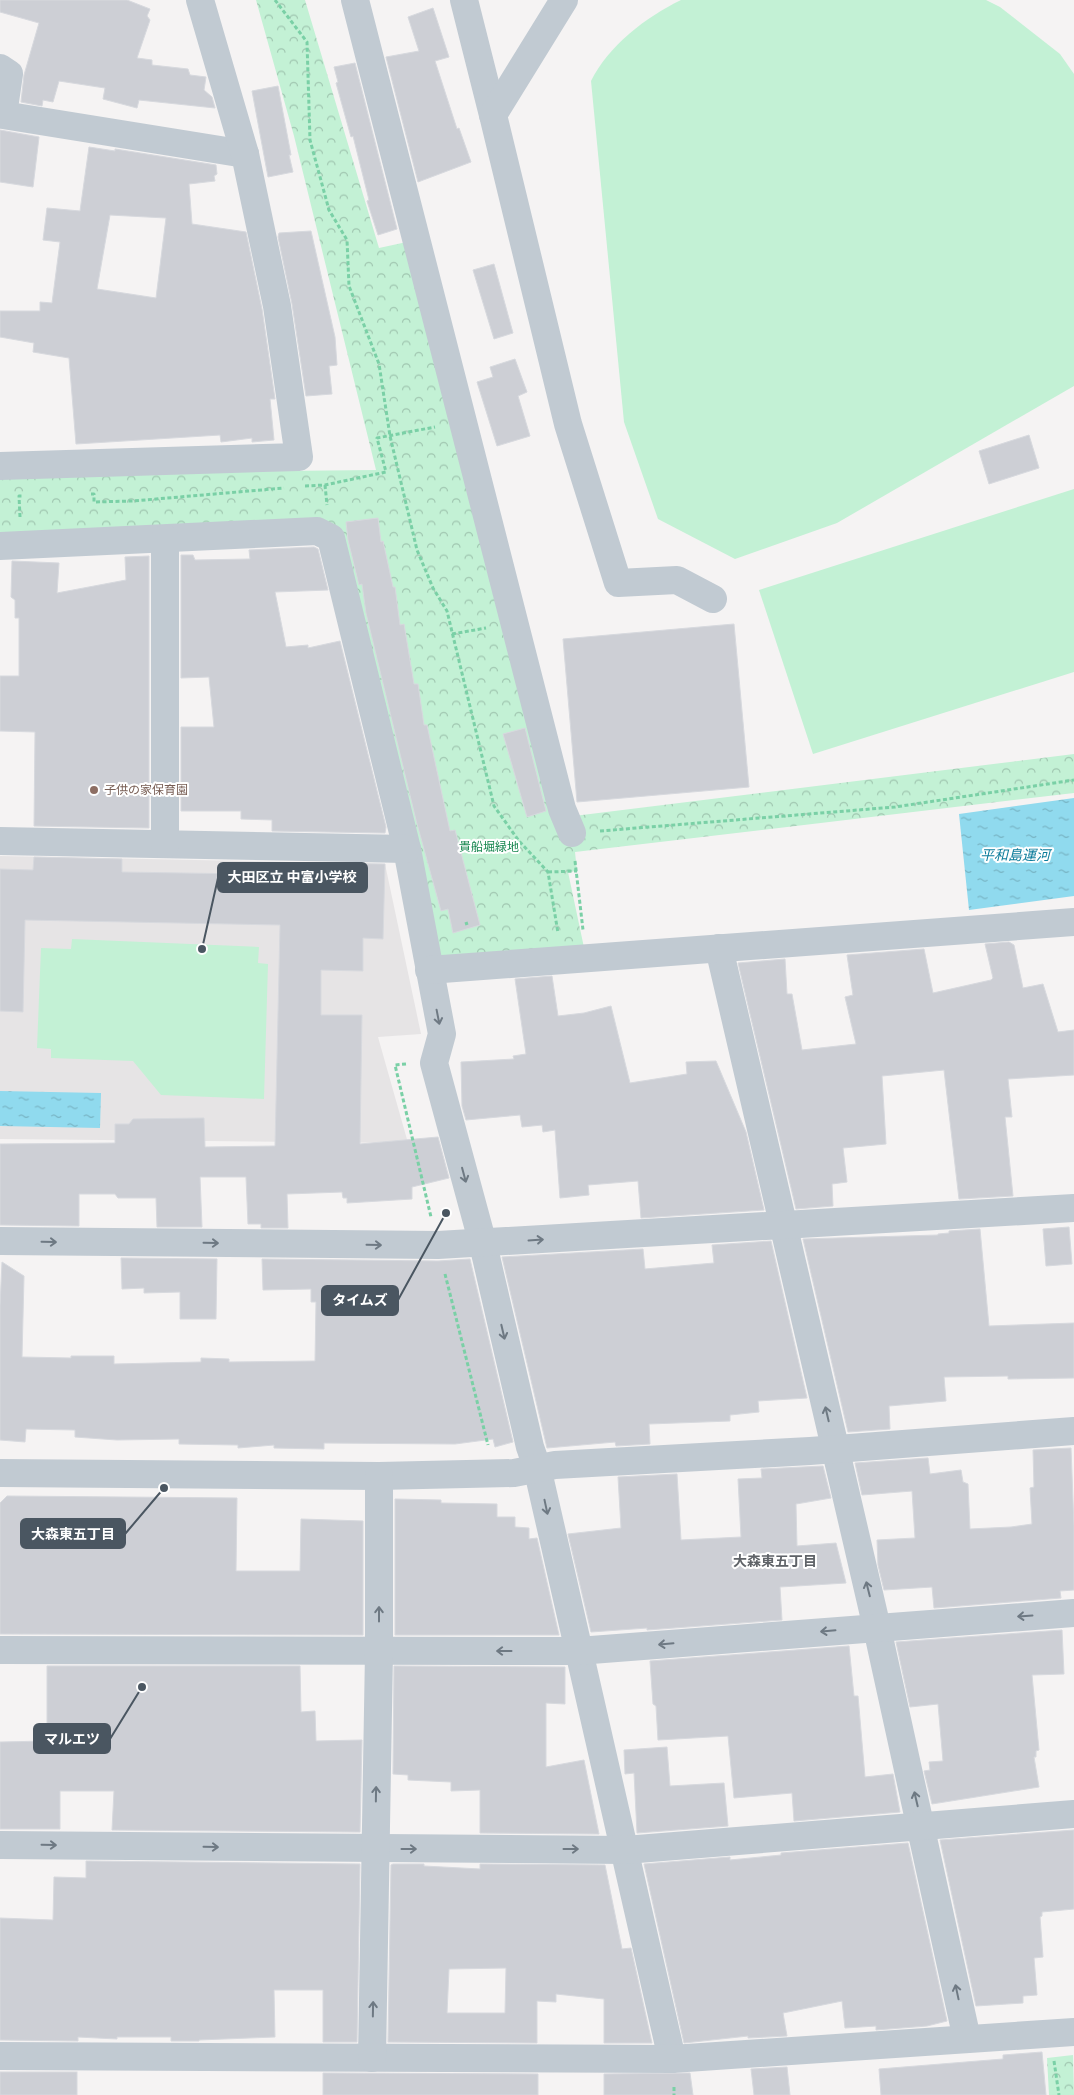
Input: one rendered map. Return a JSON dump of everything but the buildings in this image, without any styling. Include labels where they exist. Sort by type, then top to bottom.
[{"type":"street","points":[[0,466],[299,457],[277,306],[245,154],[200,0]]},
{"type":"street","points":[[355,0],[562,809],[572,833]]},
{"type":"street","points":[[464,0],[568,424],[618,583],[677,580],[713,599]]},
{"type":"street","points":[[493,115],[564,0]]},
{"type":"street","points":[[0,68],[8,74],[2,115],[245,154]]},
{"type":"street","points":[[0,546],[166,540],[316,531],[331,538],[407,849],[442,1034],[434,1063],[483,1244],[530,1447],[537,1467],[672,2059]]},
{"type":"street","points":[[164,844],[166,540]]},
{"type":"street","points":[[0,841],[407,849]]},
{"type":"street","points":[[429,970],[1074,922]]},
{"type":"street","points":[[719,948],[877,1628],[922,1826],[967,2039]]},
{"type":"street","points":[[0,1241],[483,1244],[784,1224],[1074,1208]]},
{"type":"street","points":[[0,1473],[379,1476],[514,1473],[537,1467],[834,1449],[1074,1430]]},
{"type":"street","points":[[372,2058],[379,1652],[379,1476]]},
{"type":"street","points":[[0,1650],[578,1651],[1074,1613]]},
{"type":"street","points":[[0,1845],[625,1850],[1074,1814]]},
{"type":"street","points":[[0,2056],[672,2059],[1062,2033]]},
{"type":"path","points":[[274,0],[307,42],[310,140],[328,210],[347,240],[349,286],[379,364],[390,436],[417,550],[433,588],[447,611],[494,806],[519,841],[548,872],[574,959]]},
{"type":"path","points":[[452,634],[515,623]]},
{"type":"path","points":[[574,959],[577,871],[572,833],[895,807],[1074,780]]},
{"type":"path","points":[[548,872],[577,871]]},
{"type":"path","points":[[1059,2095],[1062,2033]]},
{"type":"shaded area","points":[[0,856],[385,864],[421,1034],[378,1037],[408,1143],[0,1139]]},
{"type":"green space","name":"貴船堀緑地","points":[[256,0],[305,0],[379,248],[416,240],[566,817],[1074,754],[1074,793],[575,852],[577,871],[568,872],[586,957],[429,970],[331,538],[0,537],[0,474],[376,470],[294,136]]},
{"type":"green space","points":[[681,0],[986,0],[1000,7],[1060,54],[1074,74],[1074,386],[837,523],[735,559],[658,519],[624,422],[591,81],[607,56],[629,34],[655,15]]},
{"type":"green space","points":[[1074,489],[1074,672],[813,754],[759,590]]},
{"type":"green space","points":[[72,939],[259,947],[258,963],[268,964],[264,1099],[161,1095],[133,1061],[51,1058],[51,1049],[37,1048],[41,948],[71,949]]},
{"type":"green space","points":[[1073,2055],[1074,2095],[1049,2095],[1047,2058]]},
{"type":"water","name":"平和島運河","points":[[1074,798],[1074,896],[969,910],[959,814]]},
{"type":"water","points":[[0,1091],[101,1093],[100,1128],[0,1126]]},
{"type":"place","name":"子供の家保育園","points":[[94,790]]},
{"type":"place","name":"大田区立 中富小学校","points":[[202,949]]},
{"type":"place","name":"タイムズ","points":[[446,1213]]},
{"type":"place","name":"大森東五丁目","points":[[164,1488]]},
{"type":"place","name":"マルエツ","points":[[142,1687]]},
{"type":"district","name":"大森東五丁目","points":[[775,1561]]}]
